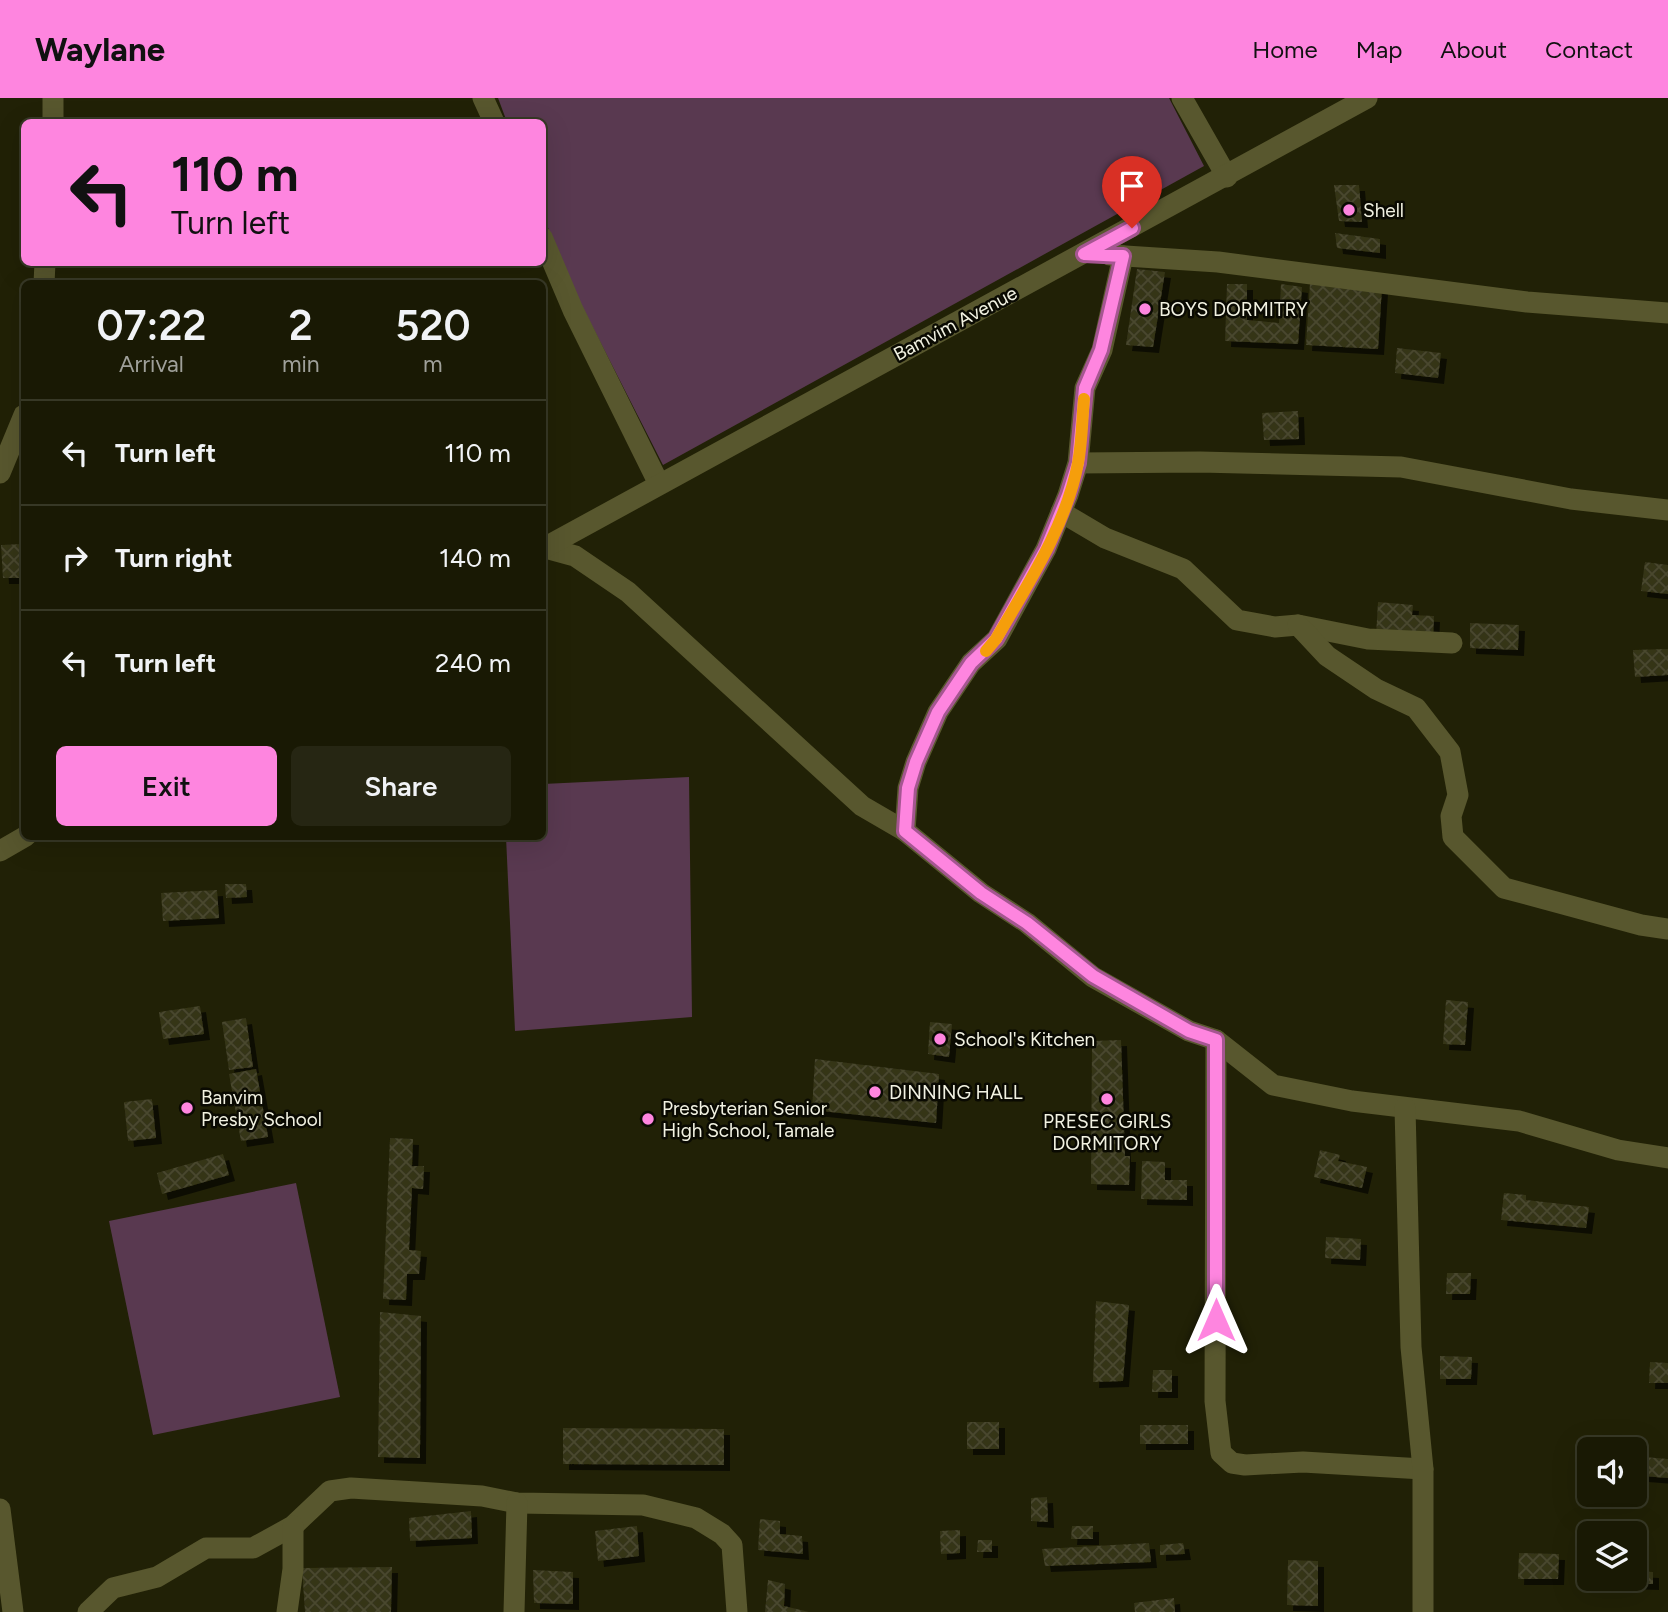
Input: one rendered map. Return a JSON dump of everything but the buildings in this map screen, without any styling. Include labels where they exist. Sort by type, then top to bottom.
[{"type":"street","points":[[53,98],[53,119]]},
{"type":"street","points":[[483,98],[493,119]]},
{"type":"street","points":[[1182,98],[1227,177]]},
{"type":"street","name":"Bamvim Avenue","points":[[546,546],[1227,177],[1367,98]]},
{"type":"street","points":[[546,246],[573,310],[659,484]]},
{"type":"street","points":[[1084,254],[1218,262],[1527,302],[1668,313]]},
{"type":"street","points":[[905,831],[912,775],[938,712],[971,663],[996,639],[1046,549],[1061,512],[1078,463],[1085,388],[1101,350],[1123,256]]},
{"type":"street","points":[[0,473],[21,422]]},
{"type":"street","points":[[1078,463],[1213,462],[1401,467],[1571,499],[1668,510]]},
{"type":"street","points":[[1061,512],[1127,548],[1183,569],[1237,620],[1275,627],[1298,625],[1368,639],[1452,643]]},
{"type":"street","points":[[546,549],[575,556],[628,592],[862,806],[905,831],[981,893],[1027,923],[1093,976],[1189,1031],[1216,1040],[1273,1085],[1310,1094],[1405,1108],[1520,1121],[1618,1150],[1668,1158]]},
{"type":"street","points":[[1298,625],[1327,656],[1376,689],[1416,708],[1450,752],[1458,795],[1451,816],[1453,837],[1504,888],[1641,925],[1668,929]]},
{"type":"street","points":[[0,851],[21,839]]},
{"type":"street","points":[[1216,1040],[1215,1401],[1221,1453],[1232,1463],[1245,1465],[1303,1462],[1423,1469]]},
{"type":"street","points":[[1405,1108],[1411,1348],[1423,1469],[1423,1612]]},
{"type":"street","points":[[88,1612],[113,1588],[157,1577],[206,1548],[253,1548],[293,1526],[324,1496],[339,1488],[458,1494],[517,1503],[643,1505],[696,1518],[722,1534],[732,1545],[737,1612]]},
{"type":"street","points":[[514,1612],[517,1503]]},
{"type":"street","points":[[0,1509],[13,1612]]},
{"type":"street","points":[[288,1612],[293,1569],[293,1526]]},
{"type":"shaded area","points":[[498,98],[1169,98],[1204,166],[663,465],[564,271],[546,222],[546,119],[506,119]]},
{"type":"shaded area","points":[[689,777],[692,1017],[515,1031],[506,840],[546,840],[546,784]]},
{"type":"shaded area","points":[[296,1183],[340,1397],[153,1435],[109,1221]]},
{"type":"slow traffic","points":[[986,651],[996,639],[1046,549],[1068,495],[1078,463],[1084,399]]},
{"type":"place","name":"Shell","points":[[1349,210]]},
{"type":"place","name":"BOYS DORMITRY","points":[[1145,309]]},
{"type":"place","name":"School's Kitchen","points":[[940,1039]]},
{"type":"place","name":"DINNING HALL","points":[[875,1092]]},
{"type":"place","name":"PRESEC GIRLS DORMITORY","points":[[1107,1099]]},
{"type":"place","name":"Banvim Presby School","points":[[187,1108]]},
{"type":"place","name":"Presbyterian Senior High School, Tamale","points":[[648,1119]]},
{"type":"route","points":[[1132,228],[1084,254],[1123,256],[1101,350],[1085,388],[1078,463],[1072,483],[1046,549],[996,639],[971,663],[938,712],[916,762],[908,788],[905,831],[981,893],[1027,923],[1093,976],[1150,1006],[1189,1031],[1216,1040],[1216,1320]]}]
